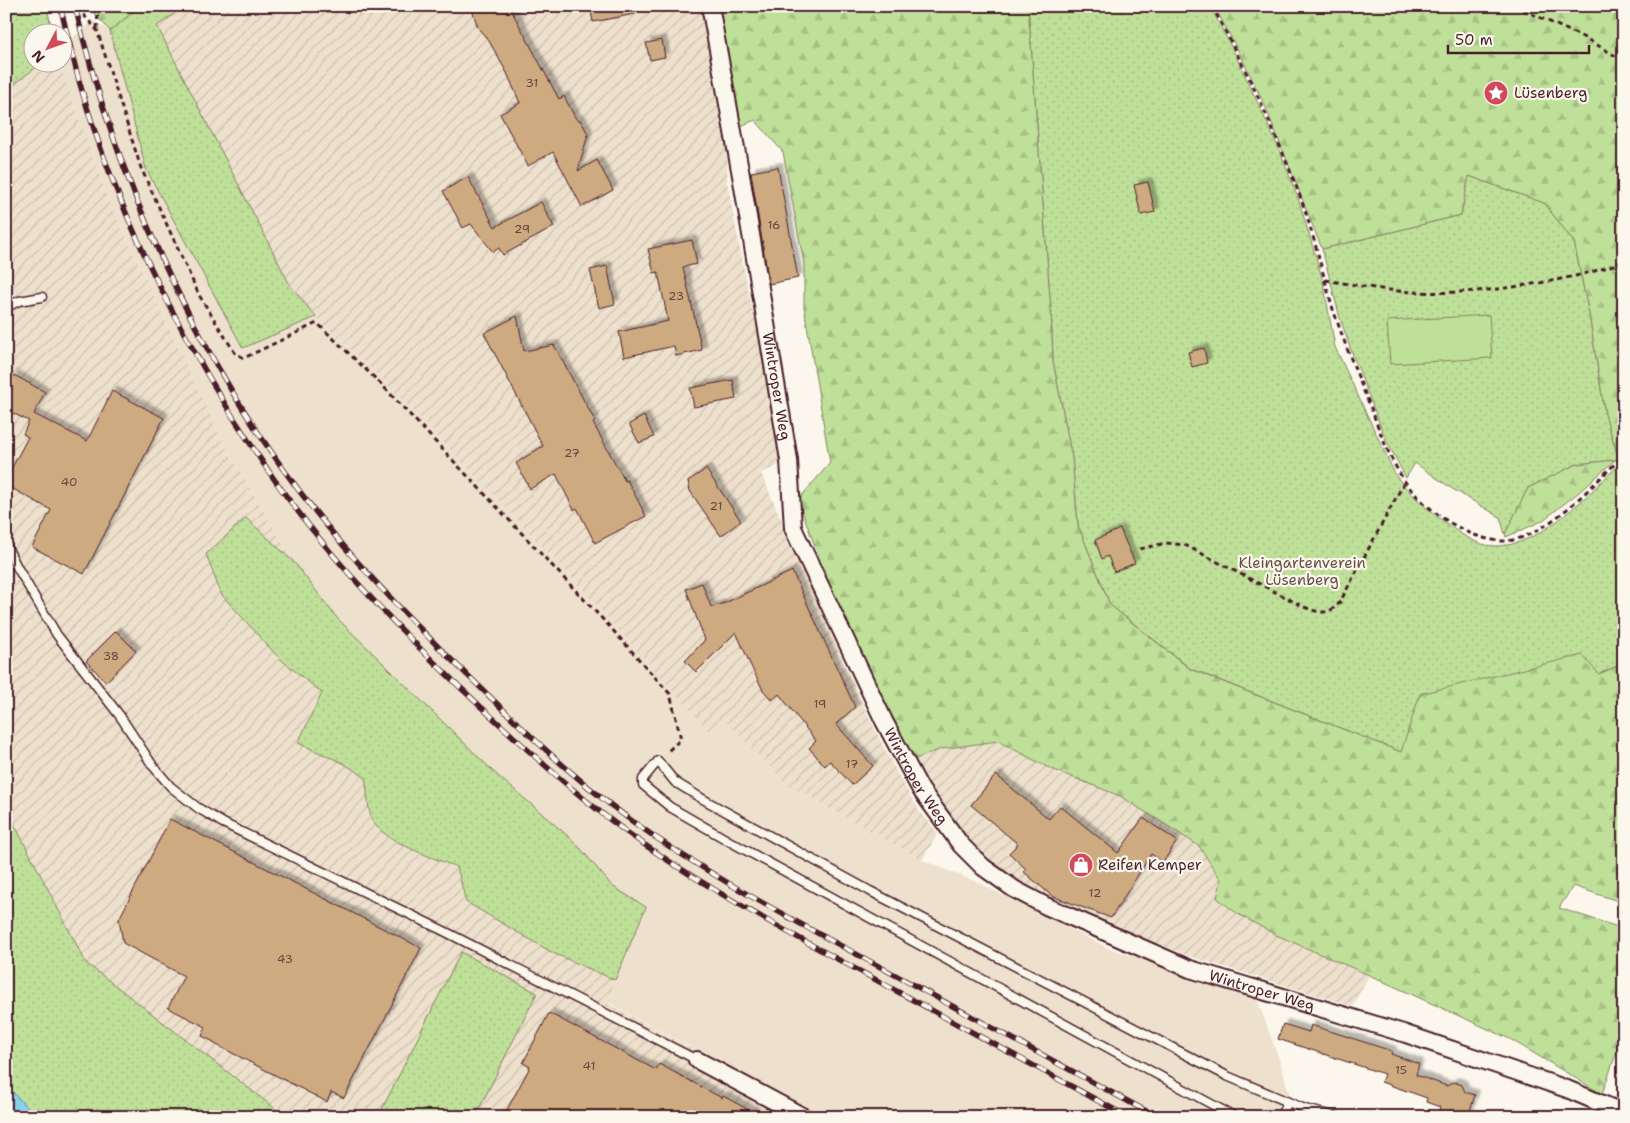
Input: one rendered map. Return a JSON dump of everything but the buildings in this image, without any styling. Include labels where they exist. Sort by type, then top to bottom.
[{"type":"street","name":"Wintroper Weg","points":[[711,11],[789,460],[793,528],[884,721],[921,790],[961,846],[983,866],[1014,889],[1038,902],[1190,969],[1403,1033],[1567,1089],[1624,1112]]},
{"type":"street","points":[[697,1060],[804,1117]]},
{"type":"lane","points":[[6,307],[19,301],[42,297]]},
{"type":"lane","points":[[6,544],[45,616],[69,653],[120,716],[153,766],[171,787],[198,808],[223,823],[461,940],[697,1060]]},
{"type":"lane","points":[[1235,1117],[729,841],[670,807],[643,785],[643,779],[658,761],[675,782],[701,798],[870,890],[1227,1076],[1306,1109],[1337,1117]]},
{"type":"lane","points":[[1280,1117],[1288,1102]]},
{"type":"path","points":[[81,6],[82,13],[98,30]]},
{"type":"path","points":[[102,6],[98,11],[98,30],[141,168],[199,295],[235,353],[244,358],[317,323],[380,383],[610,626],[670,694],[681,739],[658,761]]},
{"type":"path","points":[[1212,6],[1237,52],[1280,147],[1316,243],[1338,324],[1394,463],[1405,481],[1420,499],[1455,526],[1483,539],[1505,541],[1516,539],[1542,528],[1624,455]]},
{"type":"path","points":[[1515,6],[1587,39],[1624,61]]},
{"type":"path","points":[[1325,280],[1389,290],[1416,292],[1453,293],[1486,291],[1584,274],[1624,261]]},
{"type":"path","points":[[1140,549],[1166,543],[1185,545],[1304,607],[1322,613],[1329,612],[1340,602],[1405,481]]},
{"type":"shaded area","points":[[186,6],[703,6],[728,143],[727,182],[748,290],[784,454],[780,465],[761,473],[846,668],[879,738],[920,812],[938,833],[922,860],[786,784],[723,719],[710,732],[585,592],[463,463],[382,379],[316,317],[290,285],[157,26]]},
{"type":"shaded area","points":[[93,21],[110,31],[146,169],[243,348],[316,317],[382,379],[463,463],[585,592],[711,732],[723,718],[786,784],[922,860],[979,883],[1108,948],[1256,996],[1281,1065],[1296,1117],[816,1117],[608,1002],[615,980],[646,907],[612,886],[575,842],[497,775],[337,618],[294,562],[224,444],[110,204],[62,72],[72,72],[72,38]]},
{"type":"shaded area","points":[[30,72],[62,72],[110,204],[224,444],[294,562],[246,518],[206,554],[221,594],[279,658],[322,693],[299,743],[343,763],[365,777],[372,820],[384,834],[422,854],[457,867],[553,953],[615,980],[608,1003],[816,1117],[286,1117],[86,963],[6,808],[6,90]]},
{"type":"shaded area","points":[[998,741],[1050,768],[1120,796],[1199,846],[1221,881],[1276,935],[1369,975],[1353,1006],[1198,959],[1130,934],[1036,896],[994,865],[962,834],[933,793],[913,760],[941,749]]},
{"type":"green space","points":[[6,6],[47,6],[50,22],[22,22],[22,72],[30,72],[6,90]]},
{"type":"green space","points":[[88,6],[140,6],[110,31]]},
{"type":"green space","points":[[140,6],[186,6],[157,26],[290,285],[316,317],[243,348],[146,169],[110,31]]},
{"type":"green space","points":[[716,6],[1028,6],[1051,311],[1053,361],[1072,458],[1078,525],[1110,605],[1190,669],[1401,752],[1420,694],[1582,655],[1599,674],[1624,663],[1624,903],[1573,886],[1559,908],[1624,929],[1624,1031],[1602,1094],[1510,1039],[1276,935],[1238,914],[1217,898],[1221,880],[1199,846],[1120,796],[1049,768],[998,741],[941,749],[913,760],[841,617],[798,500],[830,463],[804,307],[804,264],[783,152],[755,120],[741,126],[724,52]]},
{"type":"green space","name":"Kleingartenverein Lüsenberg","points":[[1028,6],[1210,6],[1235,54],[1279,149],[1299,201],[1323,281],[1335,347],[1396,476],[1413,496],[1439,518],[1474,541],[1493,546],[1512,544],[1530,538],[1565,515],[1624,460],[1624,663],[1401,752],[1191,669],[1110,605],[1078,525],[1072,458],[1053,361],[1051,311]]},
{"type":"green space","points":[[1214,6],[1624,6],[1624,452],[1618,457],[1605,414],[1589,314],[1574,242],[1544,203],[1469,176],[1461,215],[1322,249],[1266,108]]},
{"type":"green space","points":[[1469,176],[1544,203],[1574,242],[1589,314],[1605,414],[1618,457],[1615,460],[1577,464],[1528,488],[1505,534],[1500,517],[1451,488],[1415,463],[1406,478],[1386,440],[1351,350],[1340,318],[1322,249],[1461,215]]},
{"type":"green space","points":[[1489,315],[1492,358],[1390,364],[1387,321]]},
{"type":"green space","points":[[1615,460],[1578,493],[1542,521],[1506,537],[1505,534],[1528,488],[1577,464]]},
{"type":"green space","points":[[246,518],[294,562],[337,618],[497,775],[575,842],[612,886],[646,907],[615,980],[553,953],[466,902],[457,867],[410,848],[378,828],[372,820],[365,777],[343,763],[298,743],[322,693],[279,658],[221,594],[206,554]]},
{"type":"green space","points":[[6,808],[86,963],[286,1117],[36,1117],[6,1085]]},
{"type":"green space","points":[[461,952],[537,993],[475,1117],[378,1117]]},
{"type":"water","points":[[6,1085],[36,1117],[6,1117]]},
{"type":"railway","points":[[60,6],[80,84],[96,136],[137,239],[187,339],[244,434],[274,479],[321,540],[371,598],[451,679],[539,760],[601,813],[645,845],[726,897],[782,929],[1128,1117]]},
{"type":"railway","points":[[75,6],[93,75],[116,145],[142,213],[172,280],[206,346],[243,409],[283,469],[345,548],[402,611],[503,710],[566,768],[609,804],[655,837],[711,873],[769,906],[1157,1117]]},
{"type":"place","name":"Lüsenberg","points":[[1496,93]]},
{"type":"place","name":"Reifen Kemper","points":[[1081,865]]}]
